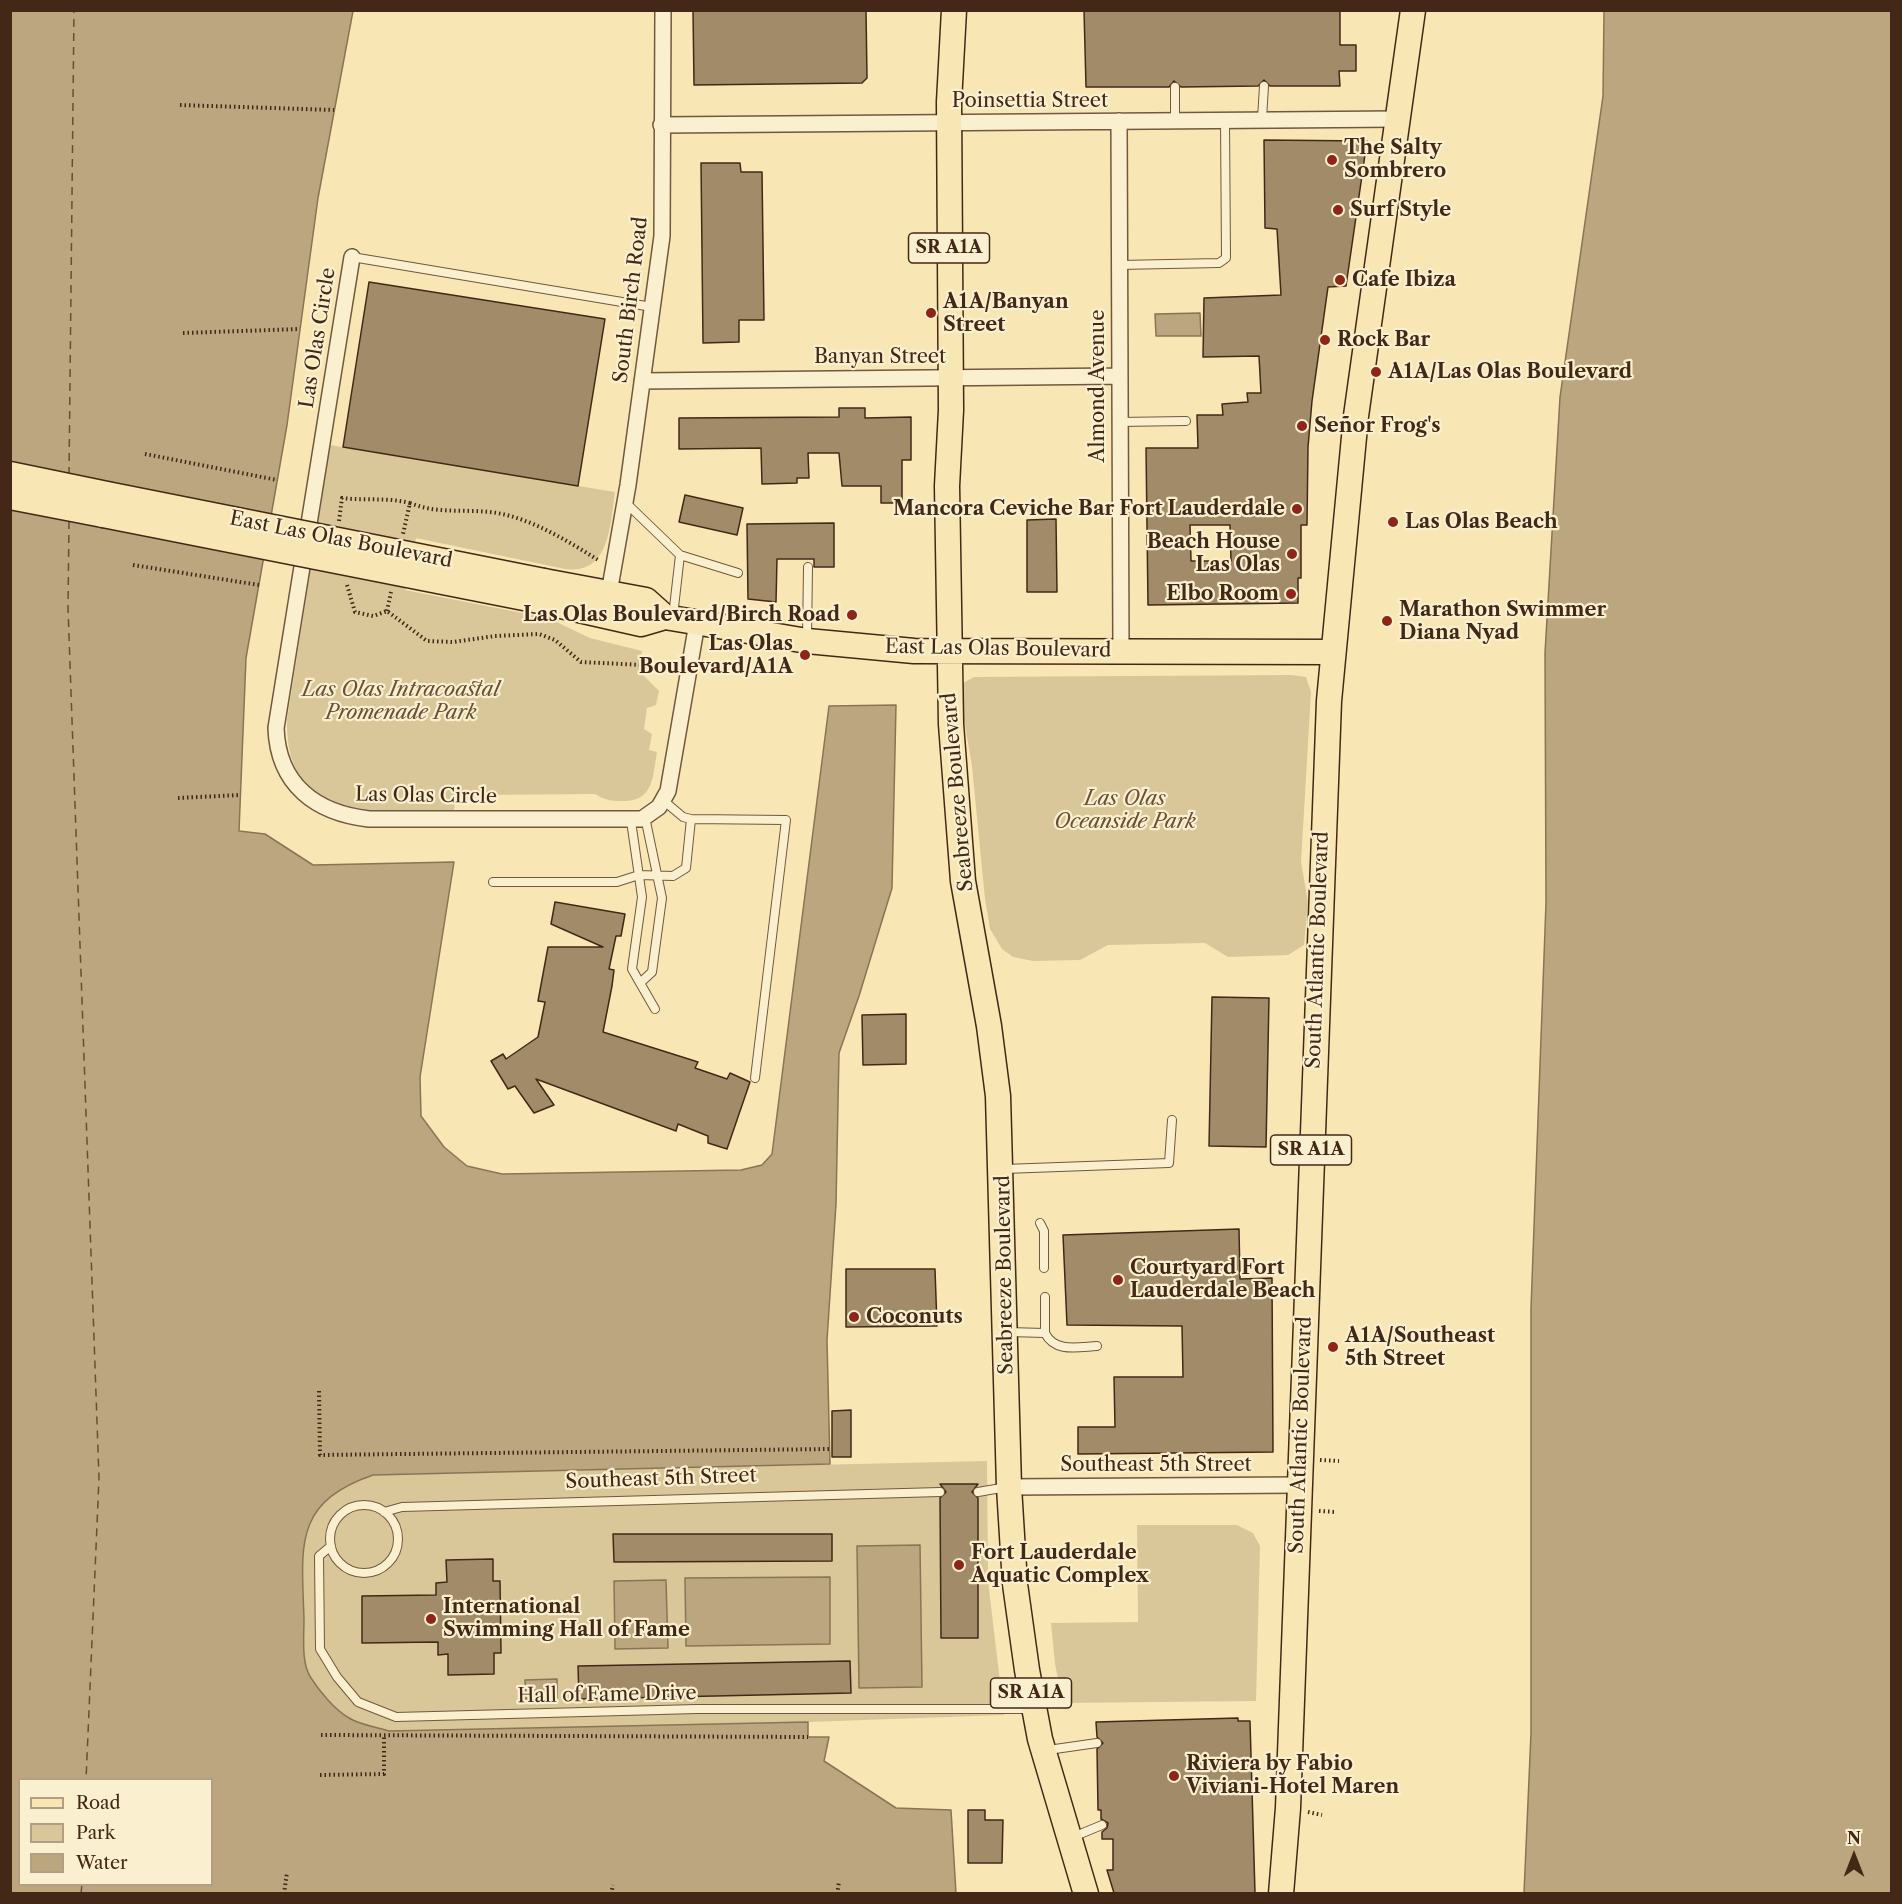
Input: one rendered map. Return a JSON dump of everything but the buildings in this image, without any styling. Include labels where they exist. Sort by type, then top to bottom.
[{"type":"main road","name":"SR A1A","points":[[948,652],[949,122],[954,10]]},
{"type":"main road","name":"South Atlantic Boulevard","points":[[1281,1893],[1288,1808],[1322,837],[1333,652],[1357,407],[1413,10]]},
{"type":"main road","name":"East Las Olas Boulevard","points":[[10,474],[542,591],[641,624],[669,618],[807,641],[914,651],[1333,652]]},
{"type":"main road","name":"East Las Olas Boulevard","points":[[10,497],[542,591],[609,593],[646,600],[669,618]]},
{"type":"main road","name":"Seabreeze Boulevard","points":[[948,652],[960,852],[995,1061],[1002,1169],[1009,1487],[1015,1584],[1044,1751],[1086,1893]]},
{"type":"street","name":"South Birch Road","points":[[609,593],[625,502],[663,221],[661,125],[663,10]]},
{"type":"street","name":"Poinsettia Street","points":[[661,125],[1398,119]]},
{"type":"street","name":"Almond Avenue","points":[[1119,121],[1121,651]]},
{"type":"street","name":"Las Olas Circle","points":[[352,257],[277,713],[276,741],[285,768],[293,781],[314,802],[340,815],[353,817],[638,819]]},
{"type":"street","name":"Banyan Street","points":[[642,381],[1119,376]]},
{"type":"street","points":[[638,819],[653,813],[664,801],[671,782],[696,623]]},
{"type":"street","name":"Southeast 5th Street","points":[[1009,1487],[1299,1485]]},
{"type":"lane","points":[[1262,119],[1264,86]]},
{"type":"lane","points":[[1175,87],[1175,120]]},
{"type":"lane","points":[[1119,265],[1219,263],[1226,258],[1225,120]]},
{"type":"lane","points":[[352,257],[652,307]]},
{"type":"lane","points":[[1119,422],[1186,421]]},
{"type":"lane","points":[[625,502],[680,555],[738,573]]},
{"type":"lane","points":[[669,618],[680,555]]},
{"type":"lane","points":[[807,641],[808,567]]},
{"type":"lane","points":[[664,801],[683,817],[691,819],[786,820],[755,1078]]},
{"type":"lane","points":[[638,819],[639,875],[642,897],[632,969],[655,1009]]},
{"type":"lane","points":[[638,819],[662,898],[652,972],[640,983]]},
{"type":"lane","points":[[494,882],[617,882],[639,875],[673,876],[686,868],[691,819]]},
{"type":"lane","points":[[1002,1169],[1169,1163],[1172,1120]]},
{"type":"lane","points":[[1040,1223],[1044,1231],[1044,1268]]},
{"type":"lane","points":[[1045,1297],[1045,1333],[1050,1343],[1057,1347],[1097,1346]]},
{"type":"lane","points":[[1006,1332],[1045,1333]]},
{"type":"lane","name":"Southeast 5th Street","points":[[978,1492],[1009,1487]]},
{"type":"lane","name":"Southeast 5th Street","points":[[331,1546],[331,1530],[343,1512],[363,1505],[384,1512],[402,1507],[940,1492]]},
{"type":"lane","points":[[331,1546],[338,1561],[346,1568],[356,1572],[379,1570],[395,1554],[398,1542],[393,1520],[384,1512]]},
{"type":"lane","name":"Hall of Fame Drive","points":[[331,1546],[319,1556],[320,1648],[337,1677],[358,1702],[396,1718],[697,1709],[1035,1709]]},
{"type":"lane","points":[[1044,1751],[1097,1743]]},
{"type":"lane","points":[[1069,1838],[1102,1826]]},
{"type":"path","points":[[180,105],[334,110]]},
{"type":"path","points":[[183,333],[300,329]]},
{"type":"path","points":[[145,454],[277,480]]},
{"type":"path","points":[[410,503],[429,509],[497,513],[511,517],[571,543],[600,561]]},
{"type":"path","points":[[133,565],[259,585]]},
{"type":"path","points":[[178,798],[240,795]]},
{"type":"path","points":[[1330,1148],[1349,1149]]},
{"type":"path","points":[[319,1391],[320,1455],[830,1449]]},
{"type":"path","points":[[1317,1460],[1339,1461]]},
{"type":"path","points":[[1315,1511],[1336,1512]]},
{"type":"path","points":[[321,1735],[808,1737]]},
{"type":"path","points":[[320,1775],[384,1774],[384,1735]]},
{"type":"path","points":[[1306,1812],[1322,1815]]},
{"type":"path","points":[[284,1893],[287,1872]]},
{"type":"path","points":[[837,1893],[839,1881]]},
{"type":"path","points":[[611,1893],[613,1885]]},
{"type":"green space","name":"Las Olas Intracoastal Promenade Park","points":[[330,445],[615,492],[605,545],[591,564],[580,569],[565,569],[416,538],[405,590],[548,618],[590,638],[642,651],[639,671],[659,691],[656,705],[647,708],[644,729],[652,734],[649,750],[657,752],[653,777],[647,791],[642,796],[635,800],[613,801],[595,794],[477,795],[467,802],[455,802],[454,810],[368,810],[342,805],[319,795],[302,779],[291,754],[287,720]]},
{"type":"green space","name":"Las Olas Oceanside Park","points":[[1291,675],[1306,677],[1311,692],[1301,862],[1308,902],[1304,945],[1288,955],[1228,957],[1205,943],[1108,945],[1080,960],[1033,961],[1013,957],[1002,949],[990,929],[985,899],[972,766],[963,714],[963,683],[974,677]]},
{"type":"green space","points":[[987,1461],[988,1581],[1004,1715],[808,1722],[389,1731],[358,1722],[344,1715],[323,1695],[308,1673],[304,1650],[303,1570],[307,1531],[315,1514],[328,1499],[347,1486],[373,1475]]},
{"type":"green space","points":[[1137,1525],[1237,1525],[1253,1533],[1260,1546],[1256,1701],[1063,1703],[1055,1664],[1051,1623],[1138,1622]]},
{"type":"water","points":[[11,11],[353,11],[318,198],[287,425],[246,658],[239,831],[265,834],[313,865],[454,862],[420,1077],[421,1116],[444,1147],[467,1166],[502,1174],[741,1170],[762,1165],[772,1154],[829,706],[896,705],[892,888],[839,1053],[836,1204],[827,1340],[830,1464],[373,1475],[347,1486],[328,1499],[315,1514],[307,1531],[303,1570],[304,1650],[308,1672],[323,1695],[344,1715],[358,1722],[389,1731],[808,1722],[808,1737],[829,1737],[824,1761],[896,1808],[951,1810],[956,1893],[11,1894]]},
{"type":"water","points":[[1604,11],[1891,11],[1891,1893],[1524,1893],[1531,1733],[1531,1308],[1546,903],[1545,653],[1560,397],[1603,96]]},
{"type":"water","points":[[1200,313],[1201,336],[1156,336],[1155,314]]},
{"type":"water","points":[[920,1545],[922,1687],[859,1688],[857,1546]]},
{"type":"water","points":[[830,1577],[830,1644],[686,1646],[685,1578]]},
{"type":"water","points":[[666,1580],[668,1648],[615,1649],[614,1581]]},
{"type":"water","points":[[557,1679],[557,1698],[526,1699],[525,1680]]},
{"type":"ferry route","points":[[69,475],[74,10]]},
{"type":"ferry route","points":[[69,521],[68,608],[99,1478],[86,1778]]},
{"type":"ferry route","points":[[81,1894],[82,1886]]},
{"type":"place","name":"The Salty Sombrero","points":[[1332,160]]},
{"type":"place","name":"Surf Style","points":[[1338,210]]},
{"type":"place","name":"Cafe Ibiza","points":[[1340,280]]},
{"type":"place","name":"A1A/Banyan Street","points":[[931,313]]},
{"type":"place","name":"Rock Bar","points":[[1325,340]]},
{"type":"place","name":"A1A/Las Olas Boulevard","points":[[1376,372]]},
{"type":"place","name":"Señor Frog's","points":[[1302,426]]},
{"type":"place","name":"Mancora Ceviche Bar Fort Lauderdale","points":[[1297,509]]},
{"type":"place","name":"Las Olas Beach","points":[[1393,522]]},
{"type":"place","name":"Beach House Las Olas","points":[[1292,554]]},
{"type":"place","name":"Elbo Room","points":[[1291,594]]},
{"type":"place","name":"Las Olas Boulevard/Birch Road","points":[[852,615]]},
{"type":"place","name":"Marathon Swimmer Diana Nyad","points":[[1387,621]]},
{"type":"place","name":"Las Olas Boulevard/A1A","points":[[805,655]]},
{"type":"place","name":"Courtyard Fort Lauderdale Beach","points":[[1118,1280]]},
{"type":"place","name":"Coconuts","points":[[854,1317]]},
{"type":"place","name":"A1A/Southeast 5th Street","points":[[1333,1347]]},
{"type":"place","name":"Fort Lauderdale Aquatic Complex","points":[[959,1565]]},
{"type":"place","name":"International Swimming Hall of Fame","points":[[431,1619]]},
{"type":"place","name":"Riviera by Fabio Viviani-Hotel Maren","points":[[1174,1776]]}]
